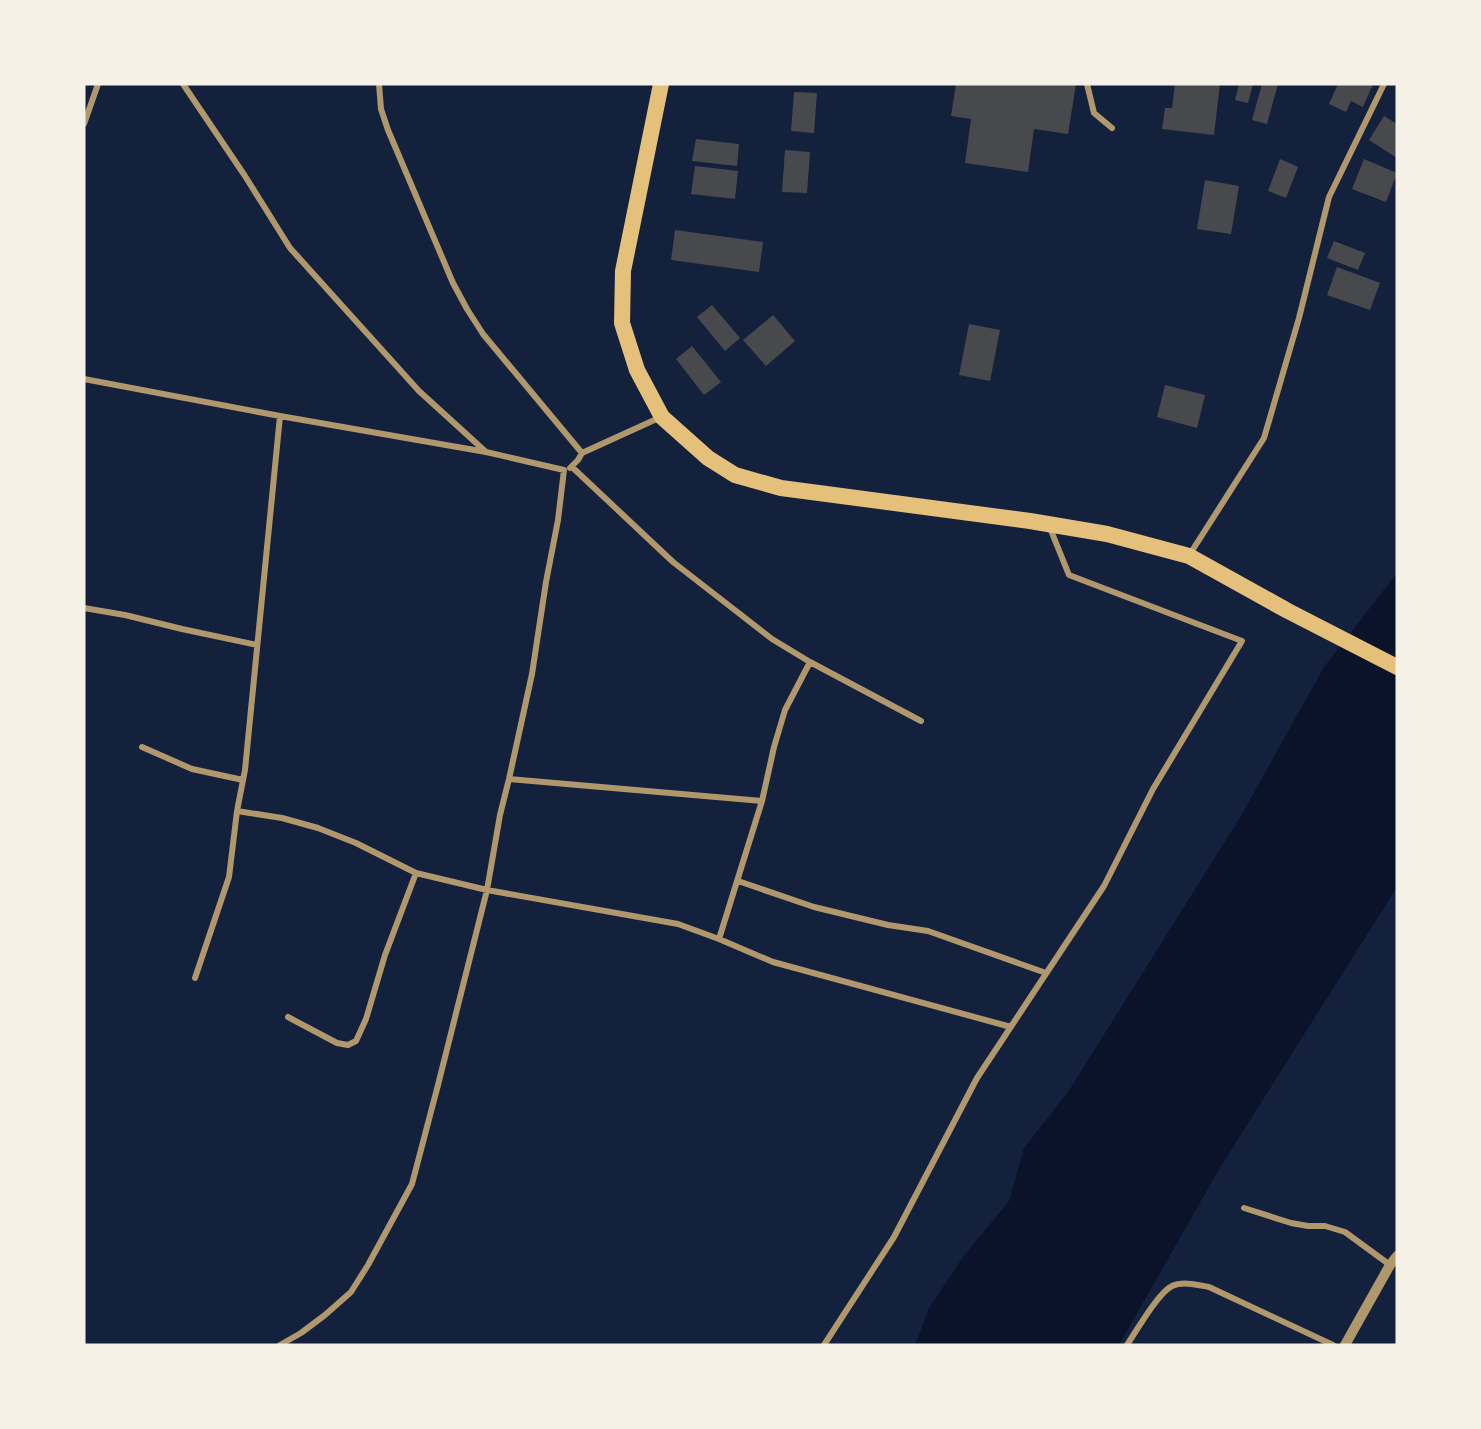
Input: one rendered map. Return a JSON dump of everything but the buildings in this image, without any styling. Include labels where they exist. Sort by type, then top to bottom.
[{"type":"highway","points":[[661,84],[623,271],[622,323],[637,369],[662,417],[708,458],[735,475],[781,488],[1018,519],[1107,534],[1189,556],[1288,611],[1397,667]]},
{"type":"street","points":[[84,124],[98,84]]},
{"type":"street","points":[[183,84],[290,248],[419,391],[486,452]]},
{"type":"street","points":[[379,84],[381,109],[388,130],[466,309],[483,334],[582,453]]},
{"type":"street","points":[[1088,84],[1094,113],[1112,128]]},
{"type":"street","points":[[1189,556],[1264,438],[1299,318],[1329,197],[1384,84]]},
{"type":"street","points":[[84,379],[486,452],[564,470],[572,467],[582,453],[662,417]]},
{"type":"street","points":[[195,978],[229,876],[243,780],[280,416]]},
{"type":"street","points":[[572,467],[674,562],[772,639],[810,662],[921,721]]},
{"type":"street","points":[[280,1345],[301,1333],[351,1292],[412,1184],[487,890],[500,815],[532,674],[558,520],[564,470]]},
{"type":"street","points":[[824,1345],[894,1237],[978,1078],[1104,886],[1153,789],[1242,641],[1069,575],[1048,525]]},
{"type":"street","points":[[84,608],[257,645]]},
{"type":"street","points":[[719,939],[762,801],[785,710],[810,662]]},
{"type":"street","points":[[142,747],[192,769],[243,780]]},
{"type":"street","points":[[509,779],[762,801]]},
{"type":"street","points":[[237,811],[282,818],[318,828],[356,843],[416,873],[487,890],[678,924],[773,962],[1011,1027]]},
{"type":"street","points":[[288,1017],[337,1043],[348,1045],[356,1041],[366,1019],[385,955],[416,873]]},
{"type":"street","points":[[738,881],[814,907],[928,932],[1046,973]]},
{"type":"street","points":[[1244,1208],[1291,1223],[1325,1226],[1345,1232],[1393,1261],[1345,1345]]},
{"type":"street","points":[[1127,1345],[1163,1292],[1174,1285],[1187,1283],[1209,1287],[1333,1345]]},
{"type":"water","points":[[1397,573],[1397,887],[1218,1171],[1119,1345],[915,1345],[929,1308],[963,1257],[1009,1201],[1024,1148],[1068,1092],[1241,816],[1324,667]]}]
